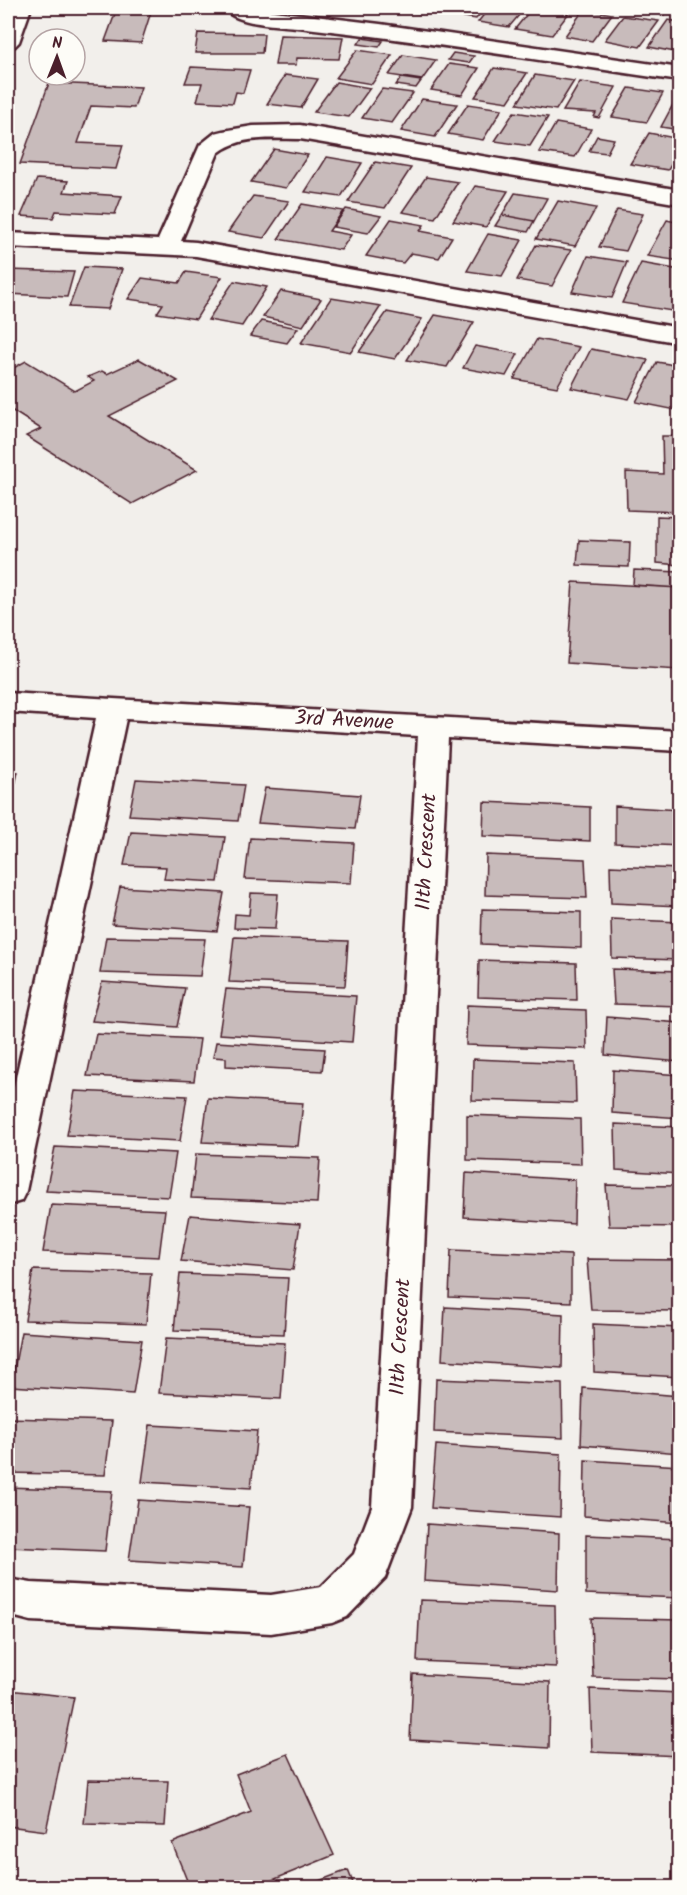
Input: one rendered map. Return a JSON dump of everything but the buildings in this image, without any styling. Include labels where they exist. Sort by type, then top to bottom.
[{"type":"street","points":[[8,42],[21,8]]},
{"type":"street","points":[[234,8],[248,15],[380,30],[680,75]]},
{"type":"street","points":[[167,246],[208,150],[223,138],[253,133],[300,132],[680,197]]},
{"type":"street","points":[[8,240],[167,246],[242,255],[680,336]]},
{"type":"street","name":"3rd Avenue","points":[[8,703],[680,741]]},
{"type":"street","points":[[8,1191],[113,709]]},
{"type":"street","name":"11th Crescent","points":[[8,1597],[31,1602],[270,1614],[332,1604],[369,1565],[392,1507],[434,726]]}]
